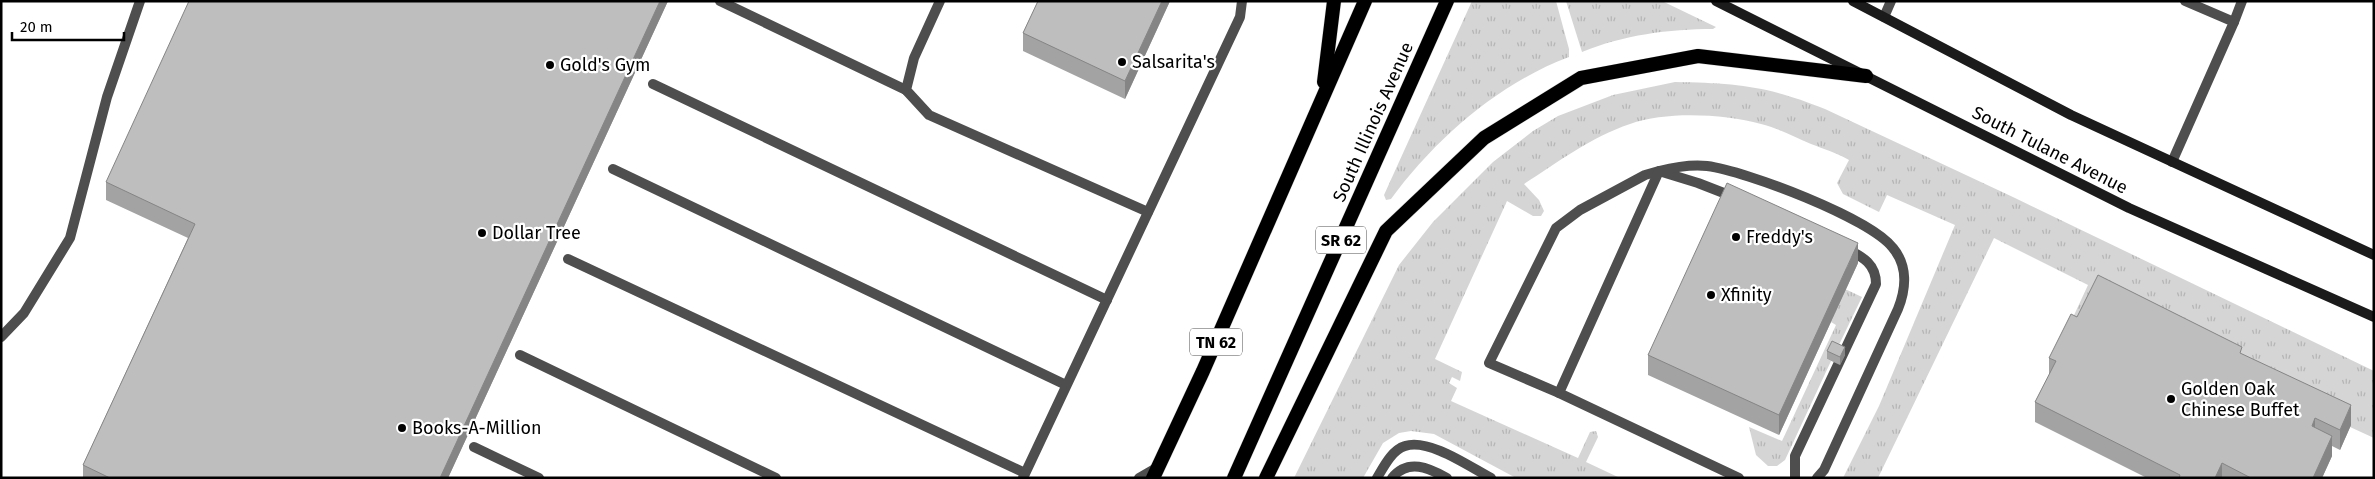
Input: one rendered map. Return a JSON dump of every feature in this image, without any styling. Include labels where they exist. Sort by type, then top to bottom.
[{"type":"highway","points":[[1321,100],[1334,1]]},
{"type":"highway","name":"TN 62","points":[[1155,472],[1203,372],[1365,1]]},
{"type":"highway","name":"South Illinois Avenue","points":[[1234,478],[1448,1]]},
{"type":"highway","points":[[1266,478],[1386,232],[1484,138],[1581,78],[1698,56],[1866,76]]},
{"type":"main road","name":"South Tulane Avenue","points":[[1716,1],[2129,208],[2374,317]]},
{"type":"main road","points":[[1853,1],[2071,115],[2374,255]]},
{"type":"street","points":[[1,337],[24,313],[70,238],[107,97],[140,1]]},
{"type":"street","points":[[720,1],[906,90],[929,115],[1148,212]]},
{"type":"street","points":[[906,90],[914,58],[940,1]]},
{"type":"street","points":[[568,259],[1024,476],[1240,17],[1242,1]]},
{"type":"street","points":[[1884,17],[1891,1]]},
{"type":"street","points":[[2185,1],[2234,22]]},
{"type":"street","points":[[2172,162],[2242,1]]},
{"type":"street","points":[[653,84],[1107,300]]},
{"type":"street","points":[[1739,478],[1559,393],[1489,363],[1556,228],[1580,210],[1645,175],[1659,171],[1689,165],[1724,168],[1801,196],[1876,232],[1893,247],[1901,261],[1905,278],[1904,294],[1901,302],[1824,470],[1817,478]]},
{"type":"street","points":[[612,169],[1066,384]]},
{"type":"street","points":[[1659,171],[1698,183],[1747,204]]},
{"type":"street","points":[[1559,393],[1659,171]]},
{"type":"street","points":[[1794,478],[1795,456],[1876,284],[1876,278],[1869,262],[1864,257],[1837,245]]},
{"type":"street","points":[[520,355],[776,478]]},
{"type":"street","points":[[1377,478],[1392,455],[1404,446],[1416,444],[1442,452],[1491,478]]},
{"type":"street","points":[[474,446],[539,478]]},
{"type":"street","points":[[1392,478],[1398,471],[1410,466],[1422,466],[1447,478]]},
{"type":"street","points":[[1139,478],[1155,472]]},
{"type":"green space","points":[[1472,1],[1556,1],[1569,49],[1569,57],[1543,68],[1518,82],[1470,115],[1428,155],[1391,199],[1386,200],[1384,195]]},
{"type":"green space","points":[[1566,1],[1662,1],[1716,27],[1713,29],[1646,34],[1614,41],[1582,52]]},
{"type":"green space","points":[[1675,82],[1716,83],[1752,87],[1786,95],[1825,109],[2015,198],[2374,371],[2374,438],[2350,427],[2069,326],[2088,285],[1994,238],[1878,478],[1843,478],[1879,406],[1955,225],[1887,195],[1879,212],[1843,194],[1837,183],[1849,160],[1835,153],[1761,124],[1730,118],[1695,115],[1661,117],[1616,129],[1575,151],[1524,184],[1539,200],[1544,211],[1541,216],[1533,216],[1507,201],[1435,359],[1462,372],[1460,381],[1452,377],[1449,383],[1457,388],[1451,401],[1578,458],[1590,432],[1596,431],[1598,437],[1586,462],[1620,478],[1516,478],[1434,434],[1411,431],[1399,433],[1383,443],[1363,478],[1294,478],[1399,265],[1433,222],[1493,162],[1533,131],[1558,116],[1613,95]]},
{"type":"green space","points":[[1845,289],[1862,297],[1836,351],[1827,359],[1831,361],[1785,460],[1777,466],[1768,466],[1756,455],[1749,427],[1782,441],[1836,325],[1831,322]]},
{"type":"building","points":[[189,1],[660,1],[440,478],[110,478],[83,465],[195,224],[106,182]]},
{"type":"building","points":[[1038,1],[1162,1],[1125,81],[1023,33]]},
{"type":"building","points":[[1727,183],[1858,243],[1779,415],[1648,355]]},
{"type":"building","name":"Golden Oak Chinese Buffet","points":[[2098,275],[2242,347],[2240,353],[2351,405],[2340,430],[2315,418],[2312,426],[2332,436],[2313,478],[2251,478],[2222,463],[2215,478],[2179,478],[2180,475],[2035,402],[2056,361],[2049,358],[2071,314],[2077,317]]},
{"type":"building","points":[[1832,341],[1845,347],[1840,357],[1827,351]]},
{"type":"place","name":"Salsarita's","points":[[1122,62]]},
{"type":"place","name":"Gold's Gym","points":[[550,65]]},
{"type":"place","name":"Dollar Tree","points":[[482,233]]},
{"type":"place","name":"Freddy's","points":[[1736,237]]},
{"type":"place","name":"Xfinity","points":[[1711,295]]},
{"type":"place","name":"Golden Oak Chinese Buffet","points":[[2171,399]]},
{"type":"place","name":"Books-A-Million","points":[[402,428]]}]
